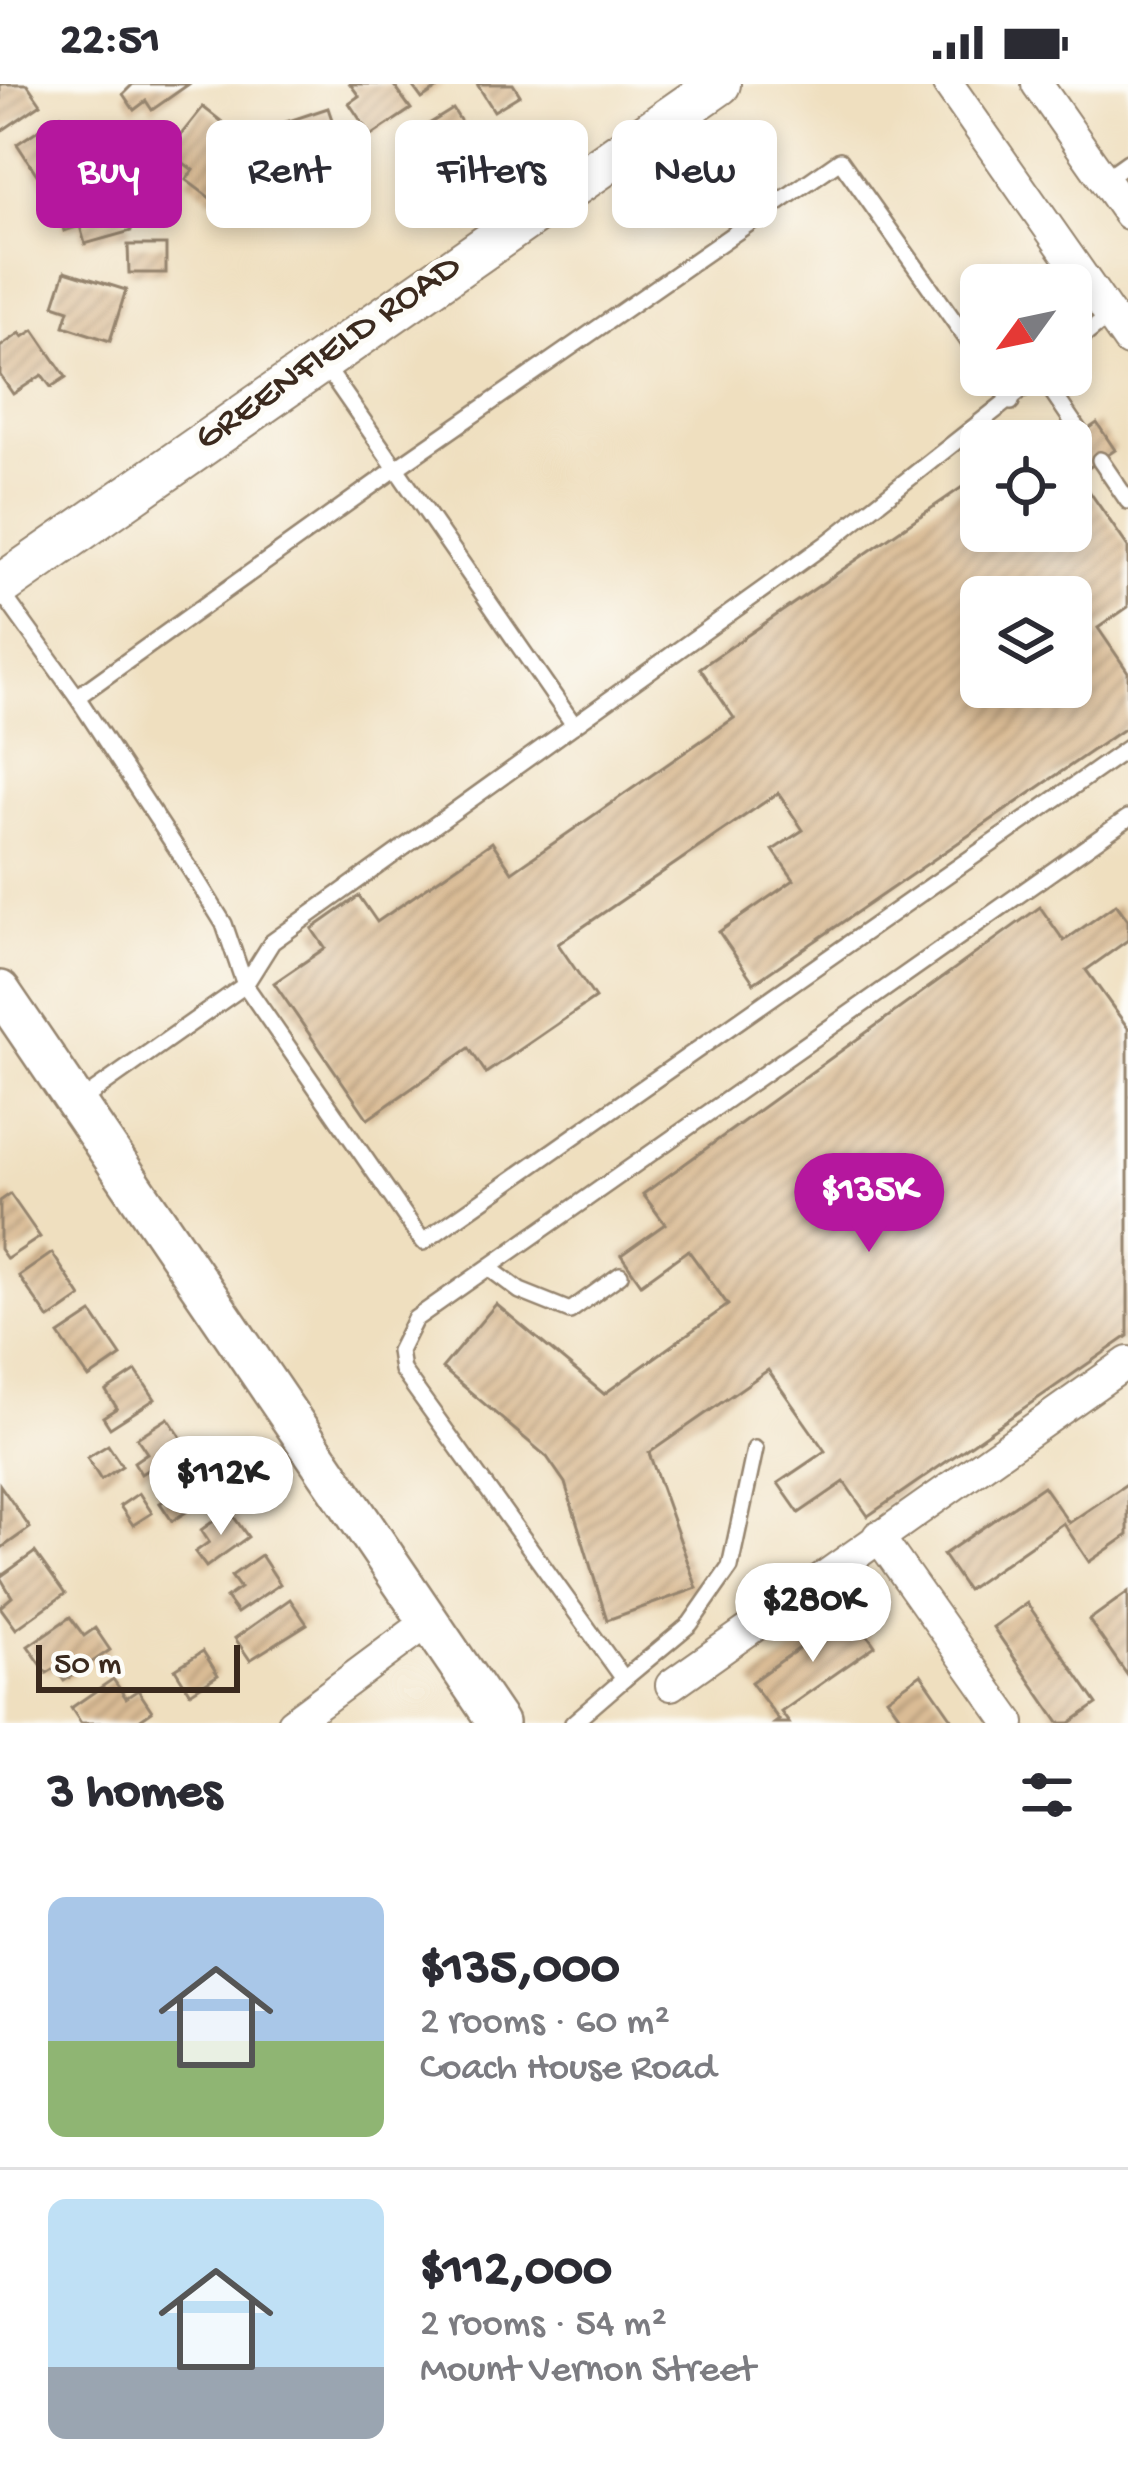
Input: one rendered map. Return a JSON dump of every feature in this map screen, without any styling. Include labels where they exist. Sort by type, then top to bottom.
[{"type":"main road","name":"GREENFIELD ROAD","points":[[0,588],[719,84]]},
{"type":"street","points":[[948,84],[1122,320]]},
{"type":"street","points":[[1036,84],[1116,170],[1128,214]]},
{"type":"street","points":[[0,991],[498,1723]]},
{"type":"street","points":[[670,1684],[1128,1362]]},
{"type":"street","points":[[878,1536],[1010,1723]]},
{"type":"street","points":[[292,1723],[429,1621]]},
{"type":"lane","points":[[76,697],[840,160],[960,329]]},
{"type":"lane","points":[[1092,335],[1122,320]]},
{"type":"lane","points":[[321,360],[574,725]]},
{"type":"lane","points":[[1007,396],[1011,402]]},
{"type":"lane","points":[[77,1103],[245,985],[272,942],[826,544],[1017,396]]},
{"type":"lane","points":[[1100,460],[1128,501]]},
{"type":"lane","points":[[0,588],[224,924],[245,985],[423,1242],[1128,748]]},
{"type":"lane","points":[[624,1678],[402,1370],[399,1351],[415,1319],[1128,818]]},
{"type":"lane","points":[[489,1268],[520,1291],[570,1311],[620,1276]]},
{"type":"lane","points":[[574,1723],[690,1624],[730,1567],[755,1449]]},
{"type":"building","points":[[0,84],[27,84],[41,104],[0,132]]},
{"type":"building","points":[[133,84],[189,84],[152,110],[146,101],[134,110],[123,94]]},
{"type":"building","points":[[350,84],[393,84],[411,109],[371,136],[371,120],[360,120],[349,103],[359,96]]},
{"type":"building","points":[[411,84],[444,84],[422,99]]},
{"type":"building","points":[[477,84],[513,84],[520,95],[494,111]]},
{"type":"building","points":[[203,107],[220,120],[206,120],[206,195],[186,180],[193,170],[182,162],[182,133]]},
{"type":"building","points":[[328,108],[332,120],[292,120]]},
{"type":"building","points":[[453,109],[460,120],[435,120]]},
{"type":"building","points":[[36,131],[36,173],[17,144]]},
{"type":"building","points":[[81,228],[130,228],[131,231],[85,244]]},
{"type":"building","points":[[128,245],[166,245],[166,273],[129,273]]},
{"type":"building","points":[[65,271],[126,290],[110,341],[64,326],[69,310],[54,305]]},
{"type":"building","points":[[34,330],[66,377],[51,387],[42,375],[13,394],[0,375],[0,347]]},
{"type":"building","points":[[1097,423],[1115,450],[1092,466],[1092,426]]},
{"type":"building","points":[[960,488],[960,552],[1092,552],[1092,495],[1128,547],[1128,607],[1098,628],[1128,672],[1128,726],[754,983],[719,932],[794,880],[773,850],[803,830],[778,793],[558,944],[595,998],[486,1073],[469,1048],[368,1119],[274,983],[325,948],[312,929],[359,896],[377,922],[492,842],[512,872],[734,718],[700,668]]},
{"type":"building","points":[[1116,904],[1128,920],[1128,940],[1086,970],[1128,1028],[1128,1336],[868,1516],[844,1482],[799,1513],[778,1483],[825,1451],[768,1370],[649,1453],[697,1588],[607,1620],[565,1483],[547,1457],[442,1368],[496,1304],[604,1394],[728,1305],[688,1250],[641,1284],[621,1255],[665,1224],[643,1194],[1040,907],[1064,941]]},
{"type":"building","points":[[10,1194],[40,1237],[7,1259],[0,1249],[0,1201]]},
{"type":"building","points":[[52,1253],[81,1297],[49,1319],[19,1276]]},
{"type":"building","points":[[92,1313],[121,1356],[89,1378],[59,1335]]},
{"type":"building","points":[[136,1371],[155,1399],[110,1428],[103,1417],[117,1408],[106,1391]]},
{"type":"building","points":[[168,1418],[186,1445],[141,1474],[134,1462],[147,1453],[137,1438]]},
{"type":"building","points":[[108,1445],[122,1466],[101,1480],[87,1458]]},
{"type":"building","points":[[198,1464],[217,1492],[172,1521],[160,1503],[174,1495],[167,1484]]},
{"type":"building","points":[[1128,1483],[1128,1535],[1089,1562],[1063,1523],[967,1590],[943,1555],[1043,1486],[1069,1523]]},
{"type":"building","points":[[0,1485],[30,1528],[0,1549]]},
{"type":"building","points":[[139,1493],[152,1513],[133,1525],[120,1506]]},
{"type":"building","points":[[229,1510],[248,1537],[206,1567],[195,1552],[209,1542],[201,1530]]},
{"type":"building","points":[[35,1552],[65,1594],[16,1629],[0,1607],[12,1597],[0,1577]]},
{"type":"building","points":[[261,1555],[280,1584],[237,1613],[226,1598],[240,1588],[231,1576]]},
{"type":"building","points":[[1128,1592],[1128,1676],[1089,1620]]},
{"type":"building","points":[[290,1599],[307,1624],[250,1660],[235,1638]]},
{"type":"building","points":[[1027,1603],[1097,1704],[1070,1723],[1059,1723],[993,1627]]},
{"type":"building","points":[[851,1612],[875,1646],[781,1712],[789,1723],[775,1723],[779,1720],[751,1682]]},
{"type":"building","points":[[70,1617],[84,1636],[95,1628],[110,1650],[64,1681],[55,1668],[47,1673],[28,1646]]},
{"type":"building","points":[[203,1651],[218,1675],[190,1693],[175,1669]]},
{"type":"building","points":[[921,1674],[955,1723],[905,1723],[887,1698]]},
{"type":"building","points":[[113,1679],[126,1698],[138,1690],[152,1711],[135,1723],[81,1723],[71,1708]]}]
